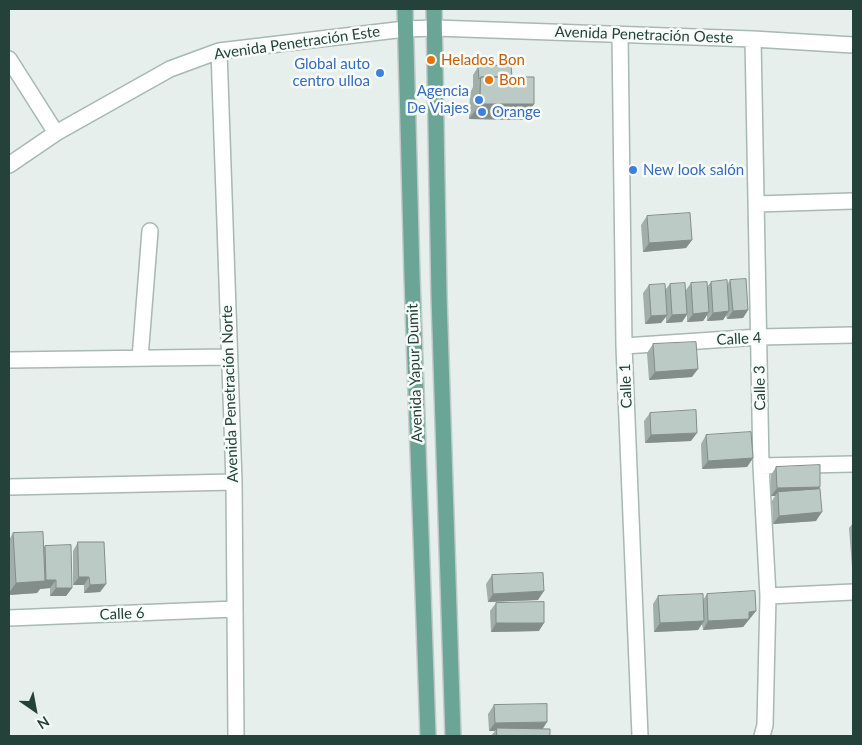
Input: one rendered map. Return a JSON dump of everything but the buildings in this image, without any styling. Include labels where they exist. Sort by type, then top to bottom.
[{"type":"main road","name":"Avenida Yapur Dumit","points":[[405,9],[428,736]]},
{"type":"main road","name":"Avenida Yapur Dumit","points":[[434,9],[439,296],[453,736]]},
{"type":"street","name":"Avenida Penetración Este","points":[[9,165],[56,134],[170,69],[219,51],[405,29],[434,28]]},
{"type":"street","name":"Avenida Penetración Oeste","points":[[434,28],[753,39],[853,45]]},
{"type":"street","name":"Calle 1","points":[[620,35],[624,346],[640,736]]},
{"type":"street","name":"Calle 3","points":[[753,39],[761,466],[768,596],[765,725],[762,736]]},
{"type":"street","name":"Avenida Penetración Norte","points":[[219,51],[228,357],[234,482],[236,736]]},
{"type":"street","points":[[9,60],[56,134]]},
{"type":"street","points":[[756,204],[853,202]]},
{"type":"street","points":[[140,358],[150,231]]},
{"type":"street","name":"Calle 4","points":[[624,346],[759,337],[853,335]]},
{"type":"street","points":[[9,360],[228,357]]},
{"type":"street","points":[[761,466],[853,464]]},
{"type":"street","points":[[9,487],[234,482]]},
{"type":"street","points":[[768,596],[853,592]]},
{"type":"street","name":"Calle 6","points":[[9,618],[235,609]]},
{"type":"place","name":"Helados Bon","points":[[431,60]]},
{"type":"place","name":"Global auto centro ulloa","points":[[380,73]]},
{"type":"place","name":"Bon","points":[[489,80]]},
{"type":"place","name":"Agencia De Viajes","points":[[479,100]]},
{"type":"place","name":"Orange","points":[[482,112]]},
{"type":"place","name":"New look salón","points":[[633,170]]}]
